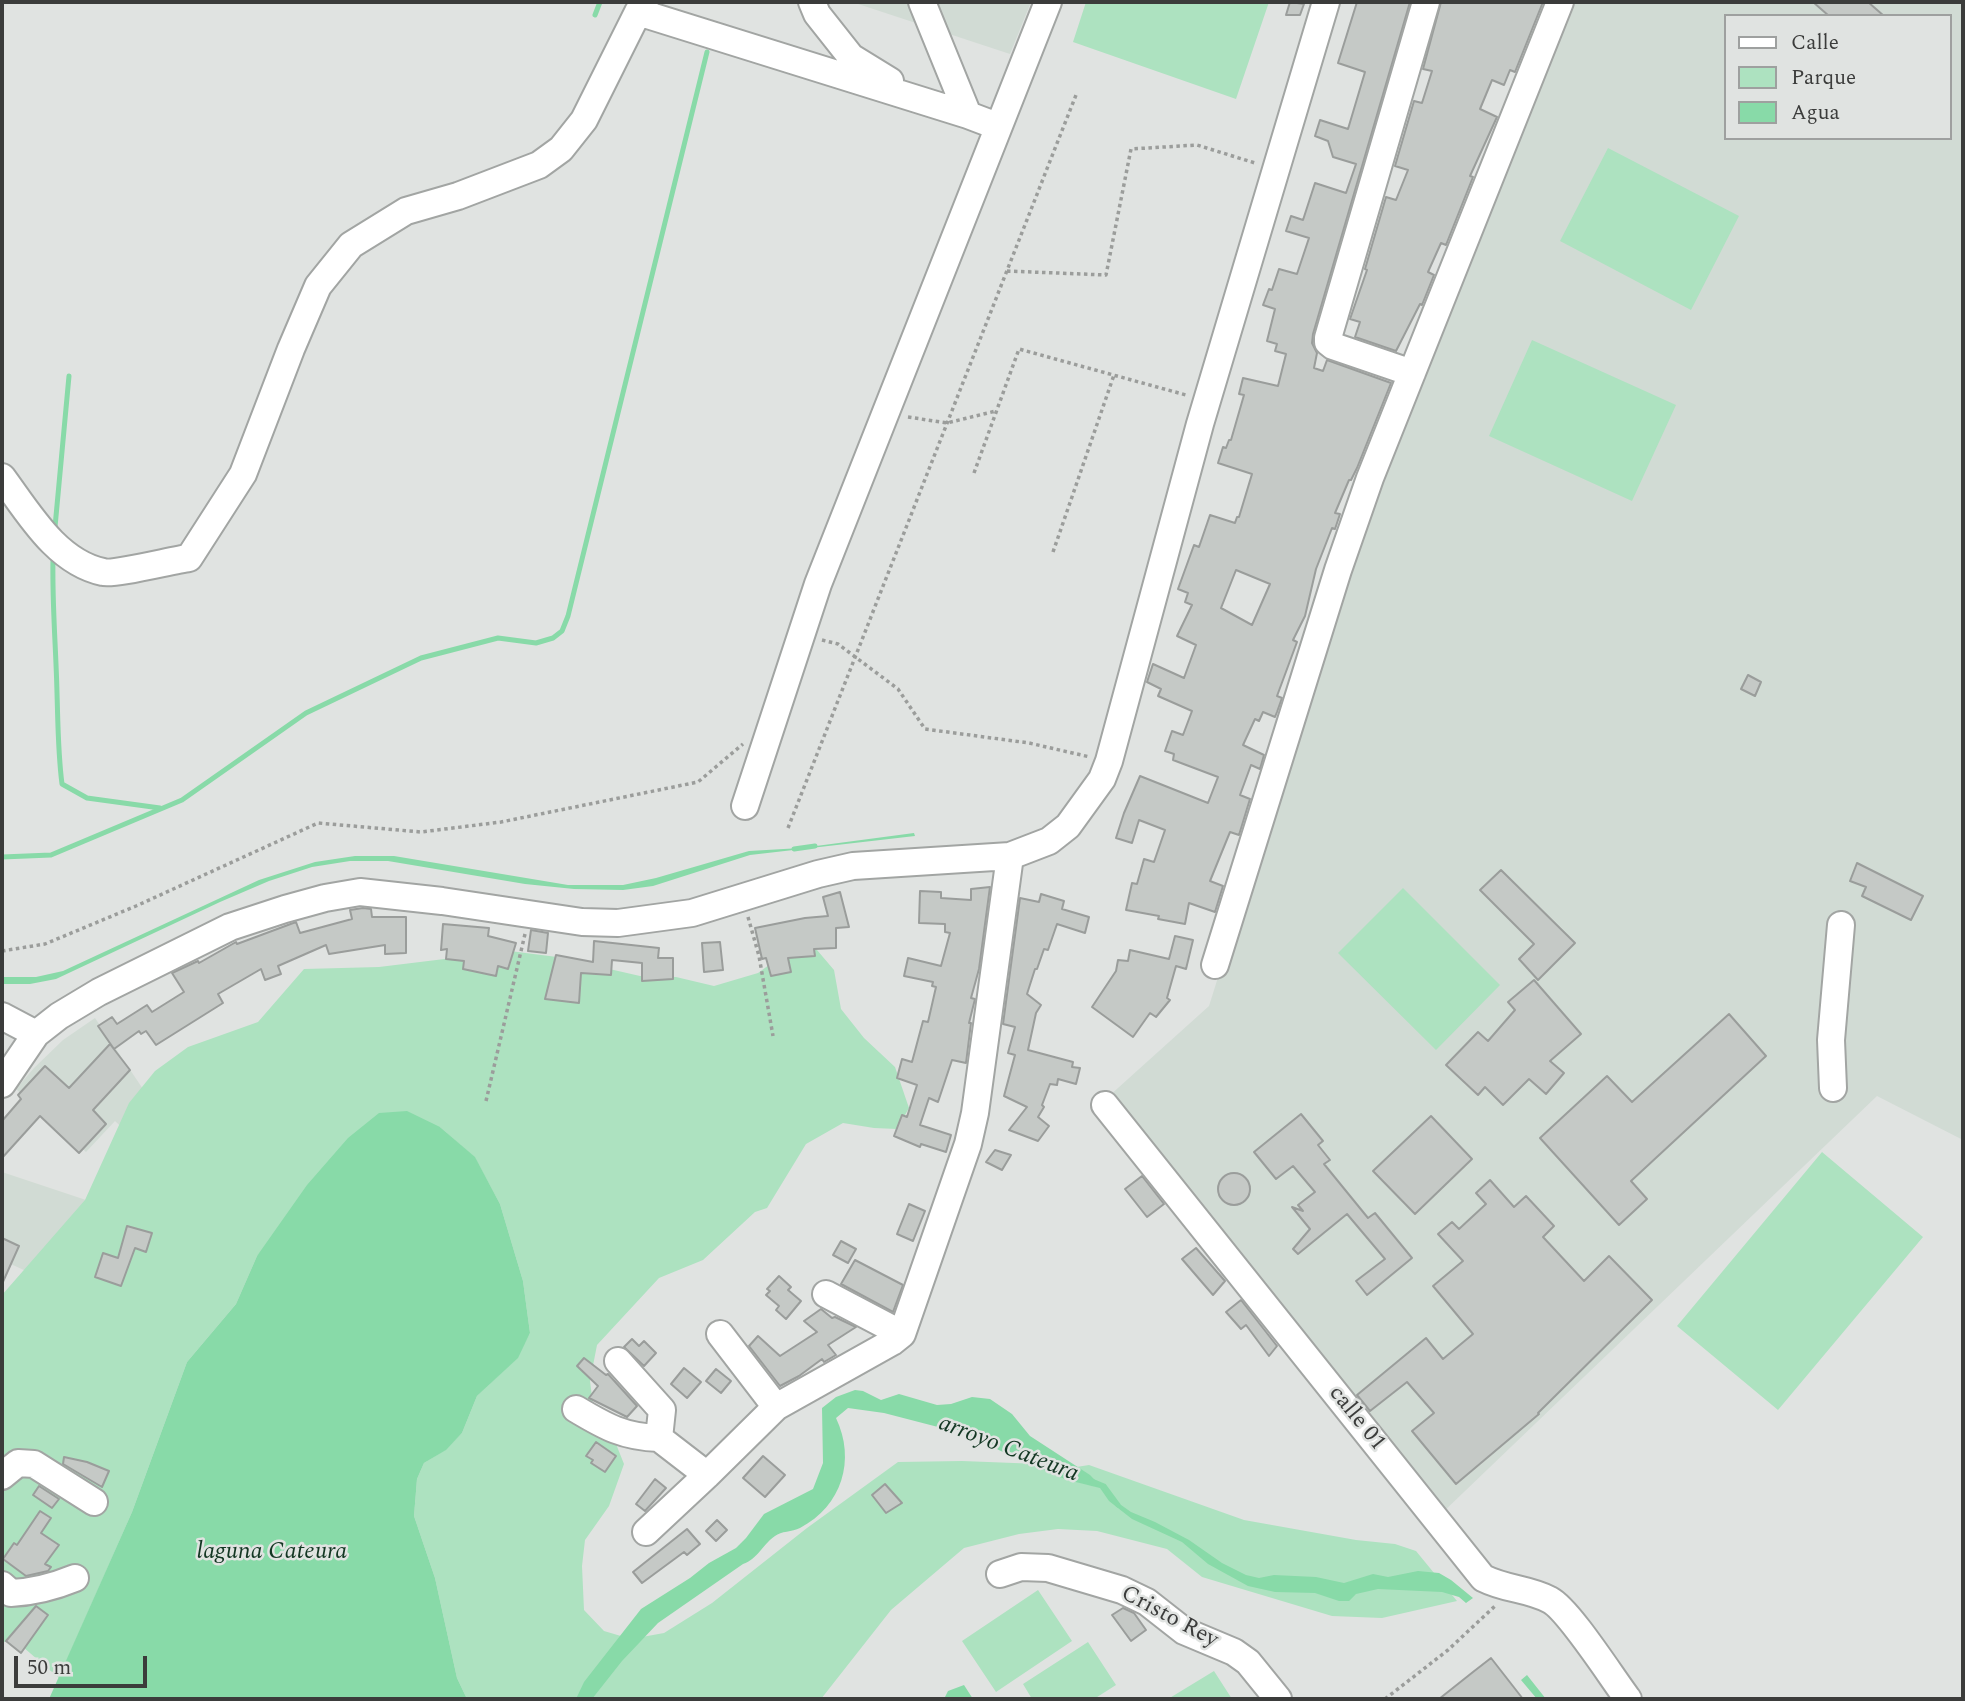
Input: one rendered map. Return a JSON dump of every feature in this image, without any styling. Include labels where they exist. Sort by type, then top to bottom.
[{"type":"street","points":[[812,2],[817,14],[851,57],[898,84],[916,100]]},
{"type":"street","points":[[922,2],[968,115]]},
{"type":"street","points":[[745,806],[818,584],[1048,2]]},
{"type":"street","points":[[2,1084],[36,1034],[58,1016],[99,992],[230,927],[325,898],[360,892],[582,922],[618,923],[692,913],[818,874],[853,866],[1010,856],[1049,841],[1068,826],[1102,779],[1109,761],[1207,400],[1326,2]]},
{"type":"street","points":[[1412,373],[1333,346],[1328,342],[1328,338],[1426,2]]},
{"type":"street","points":[[1215,965],[1338,570],[1370,478],[1560,2]]},
{"type":"street","points":[[2,477],[34,520],[68,558],[104,573],[189,558],[243,474],[318,286],[351,245],[406,211],[458,197],[540,165],[561,149],[584,120],[642,7],[998,126]]},
{"type":"street","points":[[646,1532],[776,1407],[902,1334],[968,1144],[975,1113],[1010,856]]},
{"type":"street","points":[[1833,1088],[1831,1040],[1841,925]]},
{"type":"street","points":[[2,1016],[36,1034]]},
{"type":"street","name":"calle 01","points":[[1105,1105],[1483,1578],[1512,1590],[1530,1590],[1554,1602],[1570,1619],[1628,1699]]},
{"type":"street","points":[[826,1294],[902,1334]]},
{"type":"street","points":[[720,1334],[776,1407]]},
{"type":"street","points":[[618,1361],[662,1410],[659,1438]]},
{"type":"street","points":[[576,1409],[620,1433],[659,1438],[707,1475]]},
{"type":"street","points":[[2,1476],[18,1463],[34,1464],[94,1502]]},
{"type":"street","name":"Cristo Rey","points":[[1000,1574],[1021,1567],[1048,1568],[1122,1590],[1147,1602],[1184,1631],[1234,1651],[1248,1661],[1278,1699]]},
{"type":"street","points":[[5,1595],[50,1588],[75,1578]]},
{"type":"path","points":[[788,828],[1076,95]]},
{"type":"path","points":[[1007,271],[1106,275],[1131,149],[1197,145],[1276,169]]},
{"type":"path","points":[[974,473],[1019,349],[1207,400]]},
{"type":"path","points":[[1052,552],[1114,375]]},
{"type":"path","points":[[885,413],[947,423],[996,411]]},
{"type":"path","points":[[801,634],[838,644],[855,656],[898,689],[925,729],[1029,743],[1109,761]]},
{"type":"path","points":[[2,951],[45,944],[136,906],[318,823],[421,832],[501,822],[698,782],[746,742]]},
{"type":"path","points":[[743,898],[759,956],[773,1036]]},
{"type":"path","points":[[486,1101],[529,915]]},
{"type":"path","points":[[1385,1699],[1448,1650],[1512,1590]]},
{"type":"shaded area","points":[[852,2],[1031,2],[1010,54]]},
{"type":"shaded area","points":[[1576,2],[1963,2],[1963,1140],[1877,1096],[1440,1515],[1108,1097],[1209,1006],[1378,468]]},
{"type":"shaded area","points":[[95,1018],[164,1120],[136,1141],[115,1121],[86,1152],[16,1089],[63,1040]]},
{"type":"shaded area","points":[[2,1172],[146,1220],[148,1327],[2,1260]]},
{"type":"green space","points":[[1086,2],[1269,2],[1236,99],[1073,42]]},
{"type":"green space","points":[[1608,148],[1739,216],[1691,310],[1560,241]]},
{"type":"green space","points":[[1532,340],[1676,405],[1632,501],[1489,436]]},
{"type":"green space","points":[[1403,888],[1500,985],[1436,1050],[1338,953]]},
{"type":"green space","points":[[795,946],[817,950],[834,970],[841,1009],[864,1038],[895,1067],[909,1108],[897,1129],[843,1123],[806,1144],[767,1208],[755,1212],[703,1260],[659,1278],[597,1345],[590,1381],[595,1421],[616,1444],[624,1464],[609,1506],[585,1540],[582,1566],[584,1610],[604,1631],[631,1639],[664,1633],[712,1603],[807,1528],[898,1462],[1040,1464],[1064,1469],[1089,1465],[1244,1520],[1356,1540],[1395,1544],[1416,1551],[1457,1601],[1382,1618],[1332,1616],[1202,1577],[1167,1549],[1097,1531],[1058,1529],[1019,1534],[964,1548],[891,1610],[821,1699],[467,1699],[457,1678],[435,1578],[414,1516],[417,1479],[424,1463],[445,1450],[462,1433],[477,1396],[517,1358],[530,1333],[523,1281],[500,1204],[475,1158],[440,1127],[257,1256],[236,1304],[187,1362],[132,1512],[59,1678],[16,1641],[2,1642],[2,1295],[85,1200],[129,1103],[155,1071],[188,1047],[258,1022],[304,969],[379,967],[510,951],[557,957],[640,976],[676,977],[714,986],[758,973]]},
{"type":"green space","points":[[1822,1152],[1923,1237],[1778,1410],[1677,1326]]},
{"type":"green space","points":[[1038,1590],[1072,1641],[996,1692],[962,1641]]},
{"type":"green space","points":[[1088,1642],[1116,1685],[1094,1699],[1032,1699],[1023,1684]]},
{"type":"green space","points":[[1214,1671],[1232,1699],[1168,1699]]},
{"type":"water","points":[[914,833],[915,836],[750,855],[653,886],[623,890],[525,884],[388,861],[350,861],[312,867],[269,881],[220,902],[56,979],[30,984],[2,984],[2,977],[36,977],[63,971],[259,880],[315,862],[355,856],[394,856],[568,885],[623,885],[749,851],[801,848]]},
{"type":"water","name":"laguna Cateura","points":[[407,1111],[440,1127],[475,1157],[500,1204],[523,1281],[530,1333],[518,1358],[477,1396],[462,1433],[446,1450],[424,1463],[417,1479],[414,1516],[435,1578],[457,1678],[467,1699],[49,1699],[132,1512],[187,1362],[236,1304],[257,1256],[307,1185],[348,1138],[379,1113]]},
{"type":"water","points":[[855,1390],[881,1400],[899,1394],[937,1405],[951,1404],[972,1397],[990,1399],[1012,1414],[1030,1436],[1090,1475],[1114,1500],[1131,1512],[1189,1540],[1222,1563],[1246,1575],[1259,1578],[1274,1575],[1316,1577],[1344,1583],[1373,1574],[1388,1577],[1418,1571],[1439,1573],[1473,1598],[1466,1603],[1459,1597],[1442,1592],[1378,1589],[1356,1594],[1349,1601],[1339,1601],[1315,1593],[1275,1592],[1248,1586],[1208,1564],[1182,1542],[1132,1519],[1109,1501],[1100,1488],[1051,1473],[1042,1469],[1030,1457],[1005,1453],[954,1428],[848,1408],[836,1418],[845,1450],[844,1465],[835,1495],[826,1507],[800,1528],[775,1536],[752,1559],[658,1623],[622,1661],[592,1699],[576,1699],[584,1682],[641,1609],[736,1548],[764,1514],[813,1489],[823,1463],[822,1408],[836,1397]]},
{"type":"water","points":[[1527,1675],[1546,1699],[1537,1699],[1521,1680]]},
{"type":"water","points":[[964,1685],[973,1699],[944,1699],[948,1691]]},
{"type":"building","points":[[1290,2],[1304,4],[1300,15],[1286,15]]},
{"type":"building","points":[[1357,2],[1410,2],[1312,343],[1317,353],[1314,368],[1323,371],[1327,360],[1391,383],[1357,468],[1335,513],[1340,514],[1316,569],[1305,616],[1293,640],[1297,642],[1277,696],[1282,698],[1275,717],[1263,712],[1259,721],[1255,719],[1243,745],[1264,755],[1260,769],[1251,765],[1240,795],[1250,799],[1239,835],[1230,832],[1210,881],[1223,886],[1215,912],[1189,903],[1185,924],[1158,919],[1159,916],[1126,910],[1132,883],[1137,884],[1144,859],[1154,862],[1165,830],[1139,820],[1132,843],[1116,838],[1124,813],[1140,776],[1208,803],[1218,777],[1173,760],[1174,754],[1165,751],[1172,731],[1183,735],[1192,711],[1158,696],[1161,689],[1147,682],[1153,664],[1184,678],[1196,645],[1177,636],[1192,605],[1185,602],[1188,593],[1178,589],[1194,545],[1199,547],[1210,515],[1235,523],[1239,517],[1252,474],[1218,463],[1223,447],[1226,448],[1231,440],[1244,395],[1239,394],[1243,378],[1278,386],[1286,354],[1275,351],[1277,344],[1267,341],[1275,309],[1263,305],[1269,289],[1272,290],[1279,269],[1297,274],[1309,238],[1286,231],[1291,216],[1303,220],[1315,183],[1346,193],[1356,164],[1333,157],[1328,141],[1315,136],[1320,120],[1348,129],[1365,72],[1338,63]],"holes":[[[1236,570],[1270,584],[1252,625],[1221,608]]]},
{"type":"building","points":[[1441,2],[1543,2],[1515,72],[1510,70],[1504,85],[1492,80],[1480,109],[1497,117],[1470,176],[1473,177],[1446,245],[1441,243],[1428,272],[1434,275],[1422,305],[1420,304],[1396,351],[1355,337],[1360,322],[1350,319],[1367,270],[1365,269],[1386,197],[1396,200],[1408,170],[1395,166],[1414,101],[1422,103],[1432,71],[1423,69]]},
{"type":"building","points":[[1813,2],[1868,2],[1882,14],[1827,14]]},
{"type":"building","points":[[1748,675],[1761,682],[1755,696],[1741,689]]},
{"type":"building","points":[[1857,863],[1923,896],[1911,920],[1862,896],[1866,887],[1850,881]]},
{"type":"building","points":[[1501,870],[1575,943],[1538,980],[1519,959],[1534,944],[1480,890]]},
{"type":"building","points":[[990,887],[979,969],[971,998],[975,999],[969,1023],[966,1063],[952,1060],[938,1102],[929,1098],[920,1125],[951,1135],[946,1152],[921,1144],[920,1147],[894,1136],[902,1115],[907,1117],[917,1085],[897,1078],[902,1059],[912,1062],[923,1021],[928,1022],[936,987],[932,986],[933,982],[904,976],[908,958],[941,966],[950,933],[945,932],[945,924],[919,923],[920,891],[941,892],[941,898],[971,900],[971,889]]},
{"type":"building","points":[[840,892],[849,927],[836,928],[836,948],[814,949],[815,956],[788,958],[791,972],[771,976],[766,958],[762,959],[755,928],[828,916],[823,897]]},
{"type":"building","points":[[1041,894],[1064,901],[1062,909],[1089,917],[1085,933],[1057,924],[1048,950],[1044,949],[1035,969],[1027,994],[1041,1005],[1036,1013],[1028,1050],[1073,1062],[1072,1067],[1080,1068],[1076,1084],[1058,1079],[1057,1085],[1050,1084],[1042,1105],[1044,1107],[1038,1117],[1049,1126],[1038,1141],[1009,1130],[1027,1107],[1004,1096],[1015,1055],[1008,1053],[1015,1027],[1003,1024],[1020,898],[1039,902]]},
{"type":"building","points":[[371,909],[372,917],[406,917],[406,953],[385,954],[385,945],[329,954],[326,945],[278,966],[281,974],[265,980],[261,969],[218,994],[223,1003],[156,1045],[146,1031],[141,1034],[139,1031],[114,1049],[98,1026],[112,1017],[117,1024],[147,1005],[152,1012],[184,992],[172,973],[198,961],[199,963],[236,942],[237,944],[296,922],[300,933],[352,919],[350,910]]},
{"type":"building","points":[[443,924],[489,928],[488,936],[516,943],[508,969],[498,966],[496,976],[463,969],[464,961],[446,959],[447,949],[441,950]]},
{"type":"building","points":[[531,930],[548,933],[546,953],[528,951]]},
{"type":"building","points":[[1175,936],[1193,940],[1186,969],[1176,966],[1167,998],[1170,1000],[1156,1017],[1150,1013],[1133,1037],[1092,1007],[1116,971],[1118,960],[1128,961],[1130,950],[1169,959]]},
{"type":"building","points":[[594,941],[659,948],[658,958],[673,958],[673,979],[642,981],[642,963],[612,960],[611,975],[581,973],[579,1003],[545,999],[556,955],[593,962]]},
{"type":"building","points":[[720,942],[723,970],[704,972],[702,943]]},
{"type":"building","points":[[1534,980],[1581,1034],[1550,1061],[1564,1073],[1546,1094],[1529,1079],[1503,1105],[1485,1087],[1478,1095],[1446,1065],[1478,1032],[1488,1041],[1515,1010],[1508,1002]]},
{"type":"building","points":[[1729,1014],[1766,1056],[1631,1181],[1647,1199],[1619,1225],[1540,1138],[1607,1076],[1632,1102]]},
{"type":"building","points":[[110,1044],[130,1070],[93,1110],[106,1124],[79,1153],[40,1116],[2,1158],[2,1121],[21,1099],[18,1095],[45,1066],[69,1088]]},
{"type":"building","points":[[1301,1114],[1323,1141],[1318,1145],[1330,1160],[1324,1164],[1368,1218],[1375,1213],[1412,1258],[1367,1295],[1356,1281],[1385,1259],[1347,1214],[1298,1254],[1293,1249],[1310,1229],[1292,1207],[1303,1211],[1298,1205],[1315,1192],[1293,1166],[1276,1179],[1254,1152]]},
{"type":"building","points":[[1431,1116],[1472,1159],[1415,1214],[1373,1171]]},
{"type":"building","points":[[995,1150],[1011,1155],[1002,1170],[986,1162]]},
{"type":"building","points":[[1234,1173],[1245,1178],[1250,1189],[1245,1200],[1234,1205],[1223,1200],[1218,1189],[1223,1178]]},
{"type":"building","points":[[1142,1176],[1164,1204],[1147,1217],[1125,1189]]},
{"type":"building","points":[[1490,1180],[1514,1207],[1526,1196],[1554,1226],[1543,1237],[1584,1281],[1609,1256],[1652,1300],[1539,1414],[1456,1484],[1412,1431],[1434,1413],[1407,1382],[1370,1411],[1357,1395],[1426,1338],[1443,1359],[1473,1334],[1433,1286],[1463,1261],[1438,1234],[1452,1222],[1459,1229],[1486,1204],[1476,1193]]},
{"type":"building","points":[[909,1204],[925,1211],[913,1241],[897,1234]]},
{"type":"building","points":[[127,1226],[152,1233],[146,1252],[135,1248],[121,1286],[95,1277],[103,1253],[118,1258]]},
{"type":"building","points":[[2,1238],[19,1246],[2,1284]]},
{"type":"building","points":[[841,1241],[856,1249],[848,1263],[833,1255]]},
{"type":"building","points":[[1196,1248],[1225,1281],[1213,1295],[1182,1259]]},
{"type":"building","points":[[855,1260],[903,1285],[893,1312],[841,1284]]},
{"type":"building","points":[[779,1276],[791,1287],[788,1290],[801,1301],[786,1319],[776,1310],[779,1306],[766,1295],[770,1291],[767,1289]]},
{"type":"building","points":[[1241,1300],[1277,1346],[1269,1356],[1246,1325],[1241,1329],[1226,1312]]},
{"type":"building","points":[[821,1309],[832,1318],[856,1327],[828,1345],[836,1355],[824,1362],[822,1359],[780,1386],[749,1346],[758,1336],[780,1356],[817,1332],[804,1321]]},
{"type":"building","points":[[632,1339],[639,1346],[644,1341],[656,1353],[644,1366],[624,1347]]},
{"type":"building","points":[[584,1358],[608,1374],[637,1406],[627,1417],[589,1398],[598,1386],[577,1366]]},
{"type":"building","points":[[684,1368],[701,1382],[687,1398],[671,1384]]},
{"type":"building","points":[[716,1369],[731,1381],[721,1393],[706,1381]]},
{"type":"building","points":[[596,1442],[616,1456],[605,1472],[591,1463],[593,1460],[586,1456]]},
{"type":"building","points":[[763,1456],[785,1475],[765,1497],[743,1478]]},
{"type":"building","points":[[64,1457],[109,1471],[102,1487],[63,1464]]},
{"type":"building","points":[[655,1479],[666,1488],[645,1511],[636,1504]]},
{"type":"building","points":[[885,1484],[902,1503],[886,1513],[872,1495]]},
{"type":"building","points":[[39,1486],[59,1499],[52,1508],[33,1495]]},
{"type":"building","points":[[40,1511],[51,1518],[41,1533],[59,1545],[45,1564],[51,1567],[48,1571],[26,1576],[3,1559],[14,1543],[17,1545]]},
{"type":"building","points":[[717,1520],[727,1530],[716,1541],[706,1531]]},
{"type":"building","points":[[687,1529],[700,1544],[687,1555],[684,1552],[642,1583],[633,1572]]},
{"type":"building","points":[[36,1606],[48,1615],[21,1653],[6,1641]]},
{"type":"building","points":[[1123,1608],[1134,1613],[1146,1630],[1131,1641],[1112,1615]]},
{"type":"building","points":[[1491,1658],[1523,1699],[1439,1699],[1473,1672]]},
{"type":"waterway","points":[[595,15],[600,2]]},
{"type":"waterway","points":[[2,857],[51,855],[182,800],[306,713],[421,658],[498,638],[536,643],[553,638],[562,631],[568,616],[707,52]]},
{"type":"waterway","points":[[55,527],[69,376]]},
{"type":"waterway","points":[[53,559],[58,739],[62,784],[87,798],[160,808]]},
{"type":"waterway","points":[[794,849],[815,846]]},
{"type":"waterway","name":"arroyo Cateura","points":[[1092,1481],[1104,1486],[1118,1505]]}]
